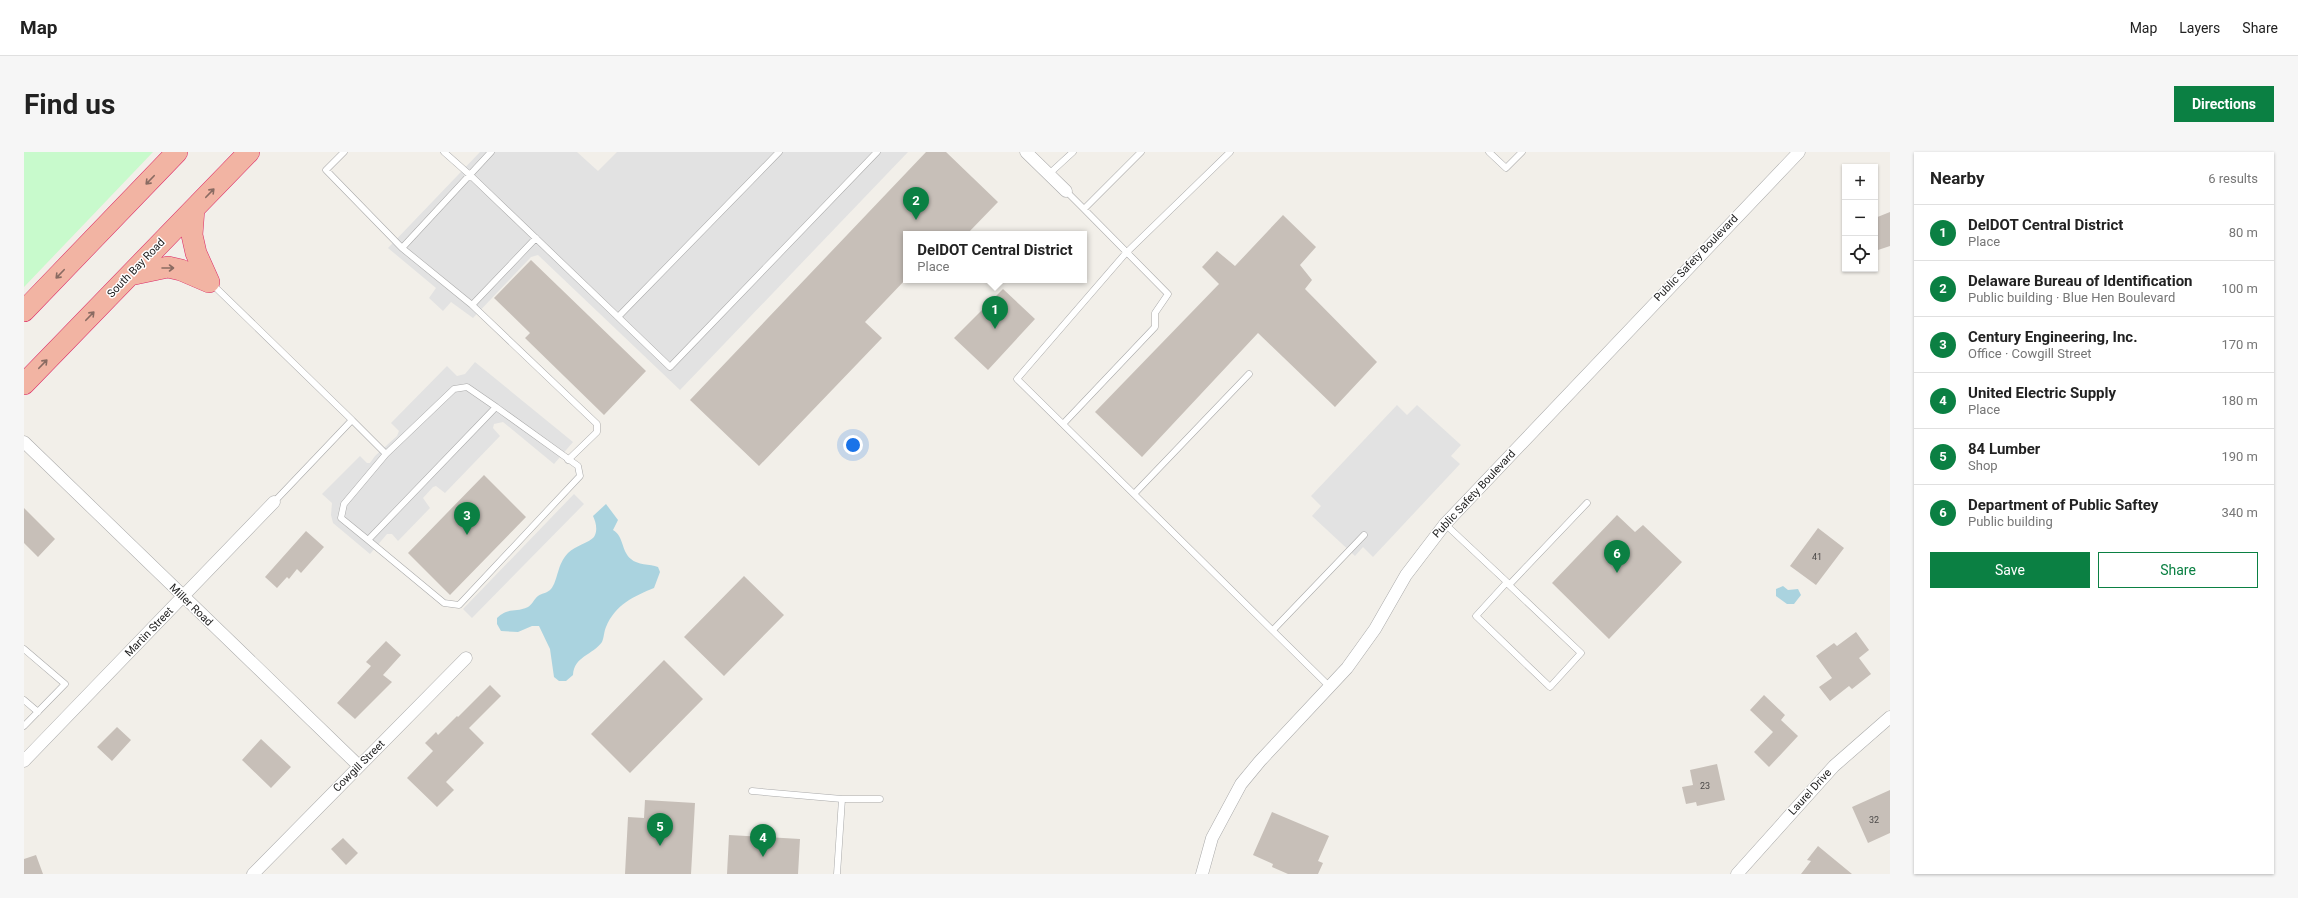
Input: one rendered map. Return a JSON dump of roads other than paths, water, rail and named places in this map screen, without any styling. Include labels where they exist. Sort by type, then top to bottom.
[{"type":"highway","points":[[24,311],[177,152]]},
{"type":"highway","name":"South Bay Road","points":[[24,384],[249,152]]},
{"type":"highway","points":[[194,209],[192,235],[196,253],[209,282]]},
{"type":"highway","points":[[130,275],[168,267],[181,270],[209,282]]},
{"type":"street","points":[[1026,152],[1066,191]]},
{"type":"street","name":"Public Safety Boulevard","points":[[1202,874],[1212,838],[1241,784],[1260,761],[1330,688],[1364,646],[1406,575],[1445,524],[1799,152]]},
{"type":"street","name":"Miller Road","points":[[24,442],[359,766]]},
{"type":"street","name":"Martin Street","points":[[24,761],[274,502]]},
{"type":"street","name":"Cowgill Street","points":[[253,874],[466,658]]},
{"type":"street","name":"Laurel Drive","points":[[1737,874],[1834,766],[1890,717]]},
{"type":"lane","points":[[344,152],[326,170],[402,248],[472,305],[597,424],[597,432],[568,460]]},
{"type":"lane","points":[[444,152],[470,175],[670,367],[876,152]]},
{"type":"lane","points":[[402,248],[491,152]]},
{"type":"lane","points":[[618,317],[779,152]]},
{"type":"lane","points":[[1049,174],[1073,152]]},
{"type":"lane","points":[[1084,209],[1141,152]]},
{"type":"lane","points":[[1230,152],[1127,253],[1017,379],[1273,630],[1330,688]]},
{"type":"lane","points":[[1489,152],[1506,168],[1522,152]]},
{"type":"lane","points":[[1063,424],[1155,327],[1155,313],[1168,294],[1066,191]]},
{"type":"lane","points":[[472,305],[536,238]]},
{"type":"lane","points":[[209,282],[386,454]]},
{"type":"lane","points":[[1134,494],[1250,374]]},
{"type":"lane","points":[[467,387],[568,460],[578,466],[580,476],[459,605],[444,603],[341,518],[344,504],[386,454],[454,389],[467,387]]},
{"type":"lane","points":[[368,540],[496,407]]},
{"type":"lane","points":[[274,502],[352,420]]},
{"type":"lane","points":[[1445,524],[1508,584],[1581,653],[1550,687],[1476,616],[1508,584],[1587,503]]},
{"type":"lane","points":[[1273,630],[1364,535]]},
{"type":"lane","points":[[24,648],[65,684],[24,726]]},
{"type":"lane","points":[[24,700],[38,712]]},
{"type":"lane","points":[[752,791],[842,799],[880,799]]},
{"type":"lane","points":[[837,874],[842,799]]},
{"type":"water","points":[[606,504],[618,520],[613,530],[619,536],[628,556],[634,561],[658,567],[660,572],[654,588],[639,594],[620,607],[610,619],[605,629],[602,642],[580,660],[574,669],[573,675],[566,681],[559,681],[554,677],[550,649],[539,626],[532,626],[518,632],[501,631],[497,624],[497,618],[505,612],[528,607],[538,596],[550,590],[555,582],[564,557],[574,548],[594,537],[596,526],[593,516]]},
{"type":"water","points":[[1783,586],[1788,590],[1798,589],[1801,595],[1794,604],[1787,604],[1776,596],[1776,589]]},
{"type":"place","name":"Delaware Bureau of Identification","points":[[916,220]]},
{"type":"place","name":"DelDOT Central District","points":[[995,329]]},
{"type":"place","name":"Century Engineering, Inc.","points":[[467,535]]},
{"type":"place","name":"Department of Public Saftey","points":[[1617,573]]},
{"type":"place","name":"84 Lumber","points":[[660,846]]},
{"type":"place","name":"United Electric Supply","points":[[763,857]]}]
